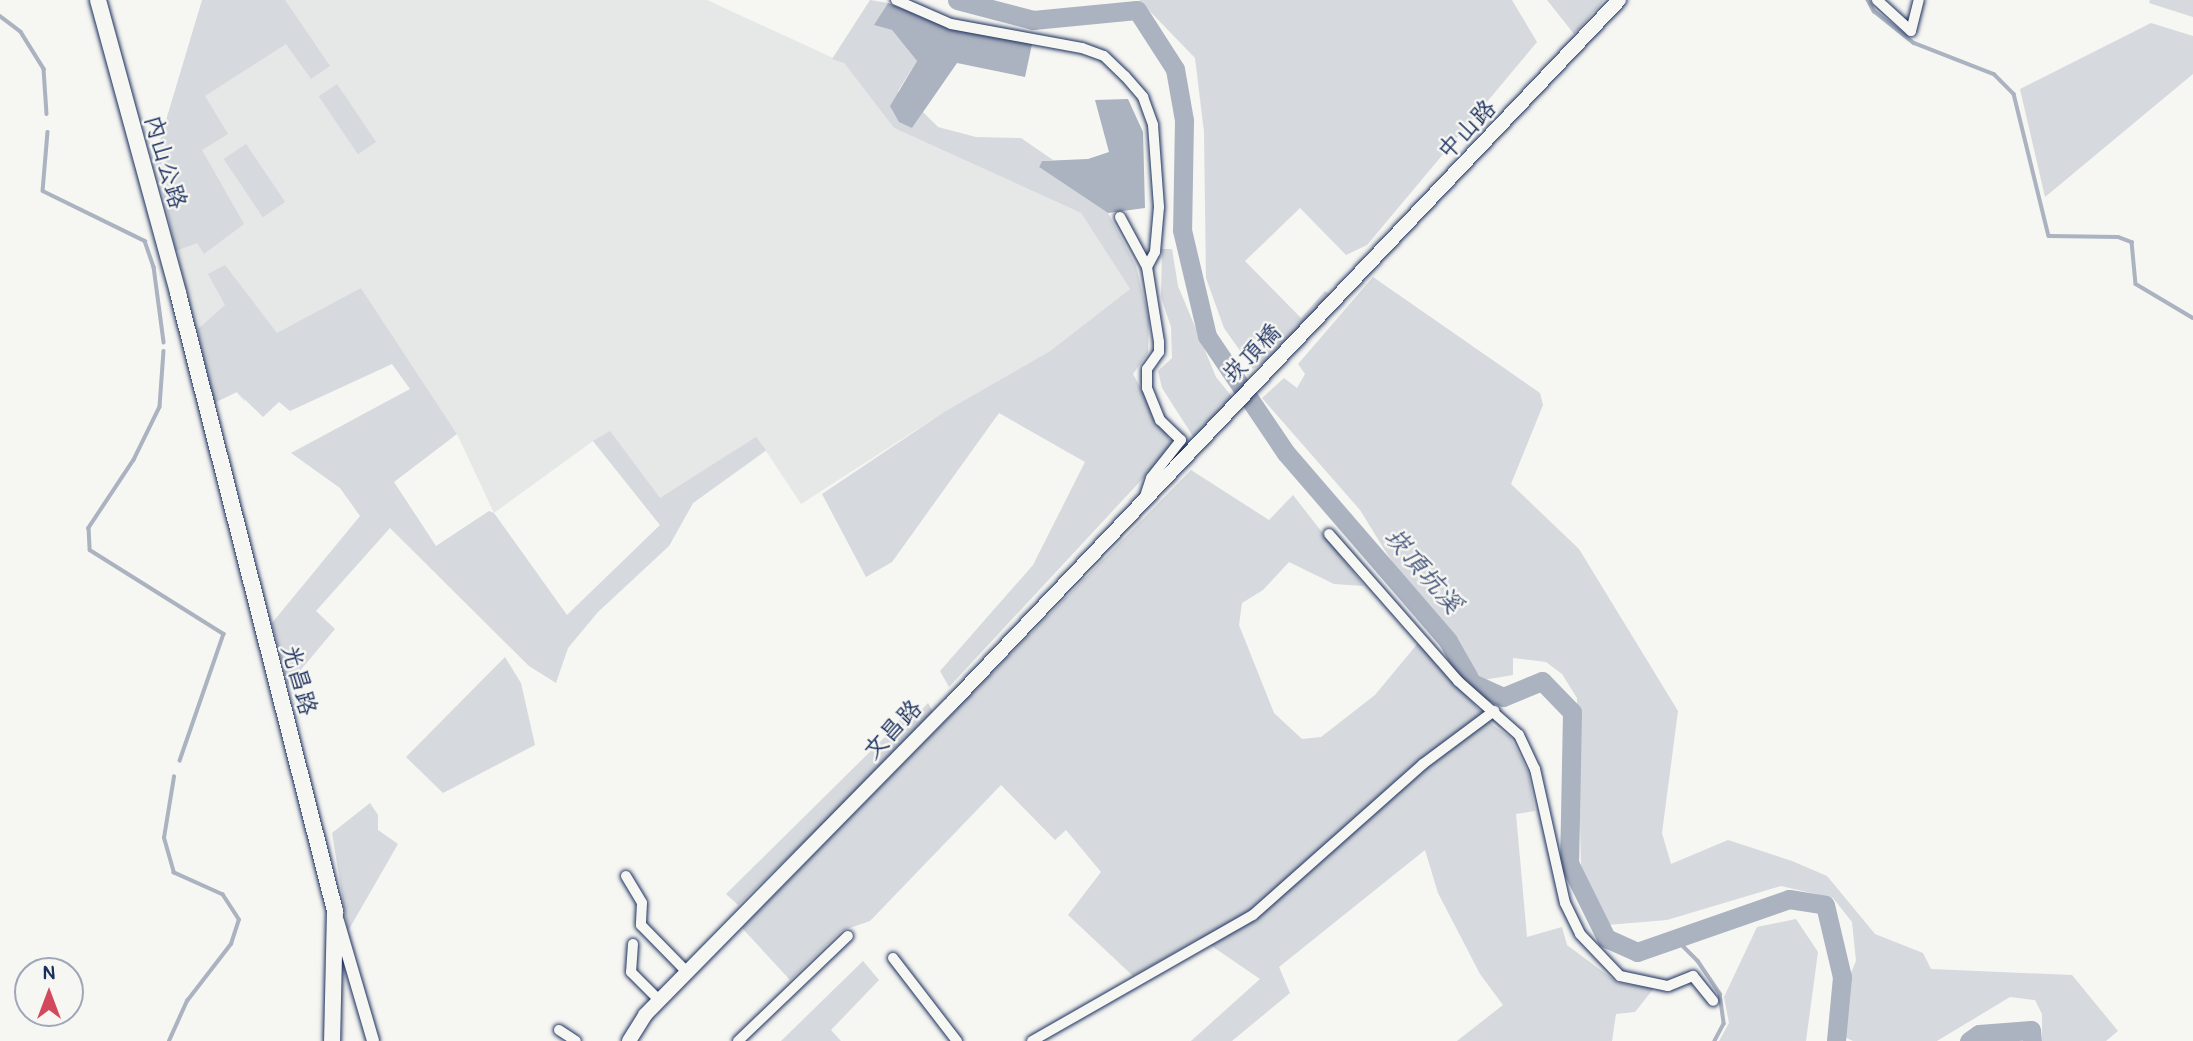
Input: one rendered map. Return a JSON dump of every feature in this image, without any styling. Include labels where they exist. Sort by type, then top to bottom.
[{"type":"main road","name":"內山公路","points":[[97,0],[188,335]]},
{"type":"main road","name":"中山路","points":[[1347,290],[1619,0]]},
{"type":"main road","name":"崁頂橋","points":[[1190,450],[1347,290]]},
{"type":"main road","name":"光昌路","points":[[188,335],[335,911],[332,1041]]},
{"type":"main road","name":"文昌路","points":[[630,1041],[660,1000],[1190,450]]},
{"type":"street","points":[[895,0],[951,24],[1082,48],[1104,56],[1125,76],[1143,97],[1153,125],[1159,207],[1155,251],[1147,267]]},
{"type":"street","points":[[1877,0],[1911,32],[1919,0]]},
{"type":"street","points":[[1120,218],[1147,267],[1159,342],[1159,352],[1147,369],[1147,388],[1160,420],[1181,440],[1151,478],[1144,499]]},
{"type":"street","points":[[1329,534],[1458,681],[1519,736],[1535,769],[1565,903],[1580,934],[1620,976],[1668,986],[1693,976],[1713,1001]]},
{"type":"street","points":[[1032,1041],[1253,915],[1423,764],[1494,711]]},
{"type":"street","points":[[626,876],[642,903],[641,925],[687,972]]},
{"type":"street","points":[[335,911],[373,1041]]},
{"type":"street","points":[[738,1041],[848,936]]},
{"type":"street","points":[[633,944],[631,972],[660,1000]]},
{"type":"street","points":[[894,958],[957,1041]]},
{"type":"street","points":[[559,1030],[576,1041]]},
{"type":"shaded area","points":[[202,0],[285,0],[330,66],[311,79],[286,44],[205,96],[228,134],[202,150],[244,224],[204,254],[197,243],[176,251],[155,157]]},
{"type":"shaded area","points":[[222,0],[707,0],[844,63],[894,128],[1081,213],[1130,289],[1050,351],[944,412],[801,504],[766,451],[693,503],[669,546],[660,525],[593,441],[494,513],[457,434],[361,288],[244,401],[236,392],[214,403],[154,155]]},
{"type":"shaded area","points":[[870,0],[888,3],[875,25],[892,30],[917,61],[898,91],[912,128],[923,112],[938,127],[976,137],[1021,138],[1053,160],[1042,161],[1039,167],[1108,213],[1136,266],[1149,319],[1148,353],[1133,374],[1173,446],[949,687],[940,671],[1033,565],[1085,462],[999,413],[892,562],[866,577],[822,494],[944,412],[1050,351],[1130,289],[1081,213],[894,128],[844,63],[832,59]]},
{"type":"shaded area","points":[[1139,0],[1512,0],[1537,42],[1367,245],[1346,255],[1300,208],[1245,261],[1301,318],[1325,291],[1333,296],[1276,356],[1253,369],[1224,328],[1206,278],[1204,132],[1195,58]]},
{"type":"shaded area","points":[[1547,0],[1604,0],[1574,34]]},
{"type":"shaded area","points":[[2150,0],[2193,0],[2193,17],[2149,3]]},
{"type":"shaded area","points":[[888,3],[934,22],[1032,44],[1025,77],[957,63],[912,128],[899,122],[890,106],[917,61],[892,30],[874,25]]},
{"type":"shaded area","points":[[2151,23],[2193,36],[2193,74],[2045,197],[2020,89]]},
{"type":"shaded area","points":[[337,84],[376,142],[358,154],[319,96]]},
{"type":"shaded area","points":[[1128,99],[1143,132],[1145,208],[1108,213],[1039,167],[1042,161],[1088,159],[1109,152],[1095,100]]},
{"type":"shaded area","points":[[246,144],[285,202],[263,217],[224,159]]},
{"type":"shaded area","points":[[1162,249],[1172,249],[1178,286],[1216,377],[1233,398],[1196,441],[1162,388],[1158,371],[1172,358],[1171,327],[1161,297]]},
{"type":"shaded area","points":[[225,265],[277,333],[361,288],[457,434],[394,482],[436,546],[489,511],[494,513],[567,615],[660,525],[593,441],[610,431],[660,498],[756,437],[766,450],[693,503],[669,546],[598,612],[568,648],[556,683],[529,666],[390,528],[316,611],[335,629],[288,685],[272,623],[360,516],[340,488],[291,453],[410,389],[392,364],[290,411],[279,402],[263,417],[237,392],[214,403],[198,329],[225,305],[208,274]]},
{"type":"shaded area","points":[[1373,277],[1540,393],[1543,405],[1511,484],[1579,549],[1678,711],[1662,833],[1671,864],[1728,840],[1792,861],[1827,876],[1875,934],[1923,953],[1931,969],[2072,975],[2118,1031],[2106,1041],[2042,1041],[2042,1014],[2035,1000],[2010,997],[1937,1041],[1853,1041],[1840,1035],[1848,980],[1856,961],[1852,922],[1833,898],[1781,886],[1667,920],[1607,925],[1581,867],[1577,698],[1562,674],[1546,662],[1513,658],[1513,675],[1483,680],[1410,591],[1360,510],[1262,398],[1284,378],[1297,388],[1305,374],[1298,364]]},
{"type":"shaded area","points":[[1191,470],[1269,520],[1293,495],[1364,586],[1334,584],[1289,562],[1263,590],[1242,603],[1239,625],[1274,713],[1302,739],[1321,737],[1375,695],[1418,643],[1494,726],[1510,737],[1528,772],[1535,811],[1516,814],[1527,937],[1562,927],[1567,945],[1618,983],[1654,988],[1635,1012],[1616,1014],[1612,1041],[1457,1041],[1503,1005],[1480,974],[1438,893],[1425,850],[1279,967],[1290,993],[1232,1041],[1191,1041],[1260,979],[1200,938],[1133,976],[1068,915],[1101,872],[1066,830],[1055,840],[1001,785],[870,921],[841,931],[790,980],[742,928]]},
{"type":"shaded area","points":[[505,657],[521,683],[535,745],[443,793],[406,757]]},
{"type":"shaded area","points":[[928,703],[936,717],[738,905],[726,894],[892,730],[905,712],[912,720]]},
{"type":"shaded area","points":[[370,803],[378,815],[378,830],[398,844],[348,931],[332,833]]},
{"type":"shaded area","points":[[1796,919],[1818,952],[1806,1041],[1719,1041],[1729,1023],[1724,997],[1757,927]]},
{"type":"shaded area","points":[[863,961],[879,980],[831,1030],[841,1041],[781,1041]]},
{"type":"waterway","name":"崁頂坑溪","points":[[957,0],[1033,20],[1137,10],[1175,69],[1184,120],[1182,230],[1207,336],[1286,453],[1448,641],[1472,683],[1503,697],[1542,681],[1572,712],[1569,863],[1606,938],[1637,952],[1789,899],[1825,905],[1842,977],[1836,1041]]},
{"type":"waterway","points":[[1868,0],[1874,11],[1914,43],[1994,74],[2014,94],[2049,236],[2118,237],[2132,242],[2136,284],[2193,318]]},
{"type":"waterway","points":[[0,16],[21,32],[44,69],[47,114]]},
{"type":"waterway","points":[[48,132],[43,191],[145,241],[154,267],[164,342]]},
{"type":"waterway","points":[[164,351],[160,407],[134,460],[89,528],[90,550],[224,634],[180,761]]},
{"type":"waterway","points":[[169,1041],[187,1001],[231,944],[239,920],[223,895],[174,873],[164,838],[174,777]]},
{"type":"waterway","points":[[1677,940],[1698,961],[1720,994],[1724,1024],[1715,1041]]},
{"type":"waterway","name":"崁頂坑溪","points":[[1969,1041],[1979,1034],[2031,1030],[2032,1041]]}]
